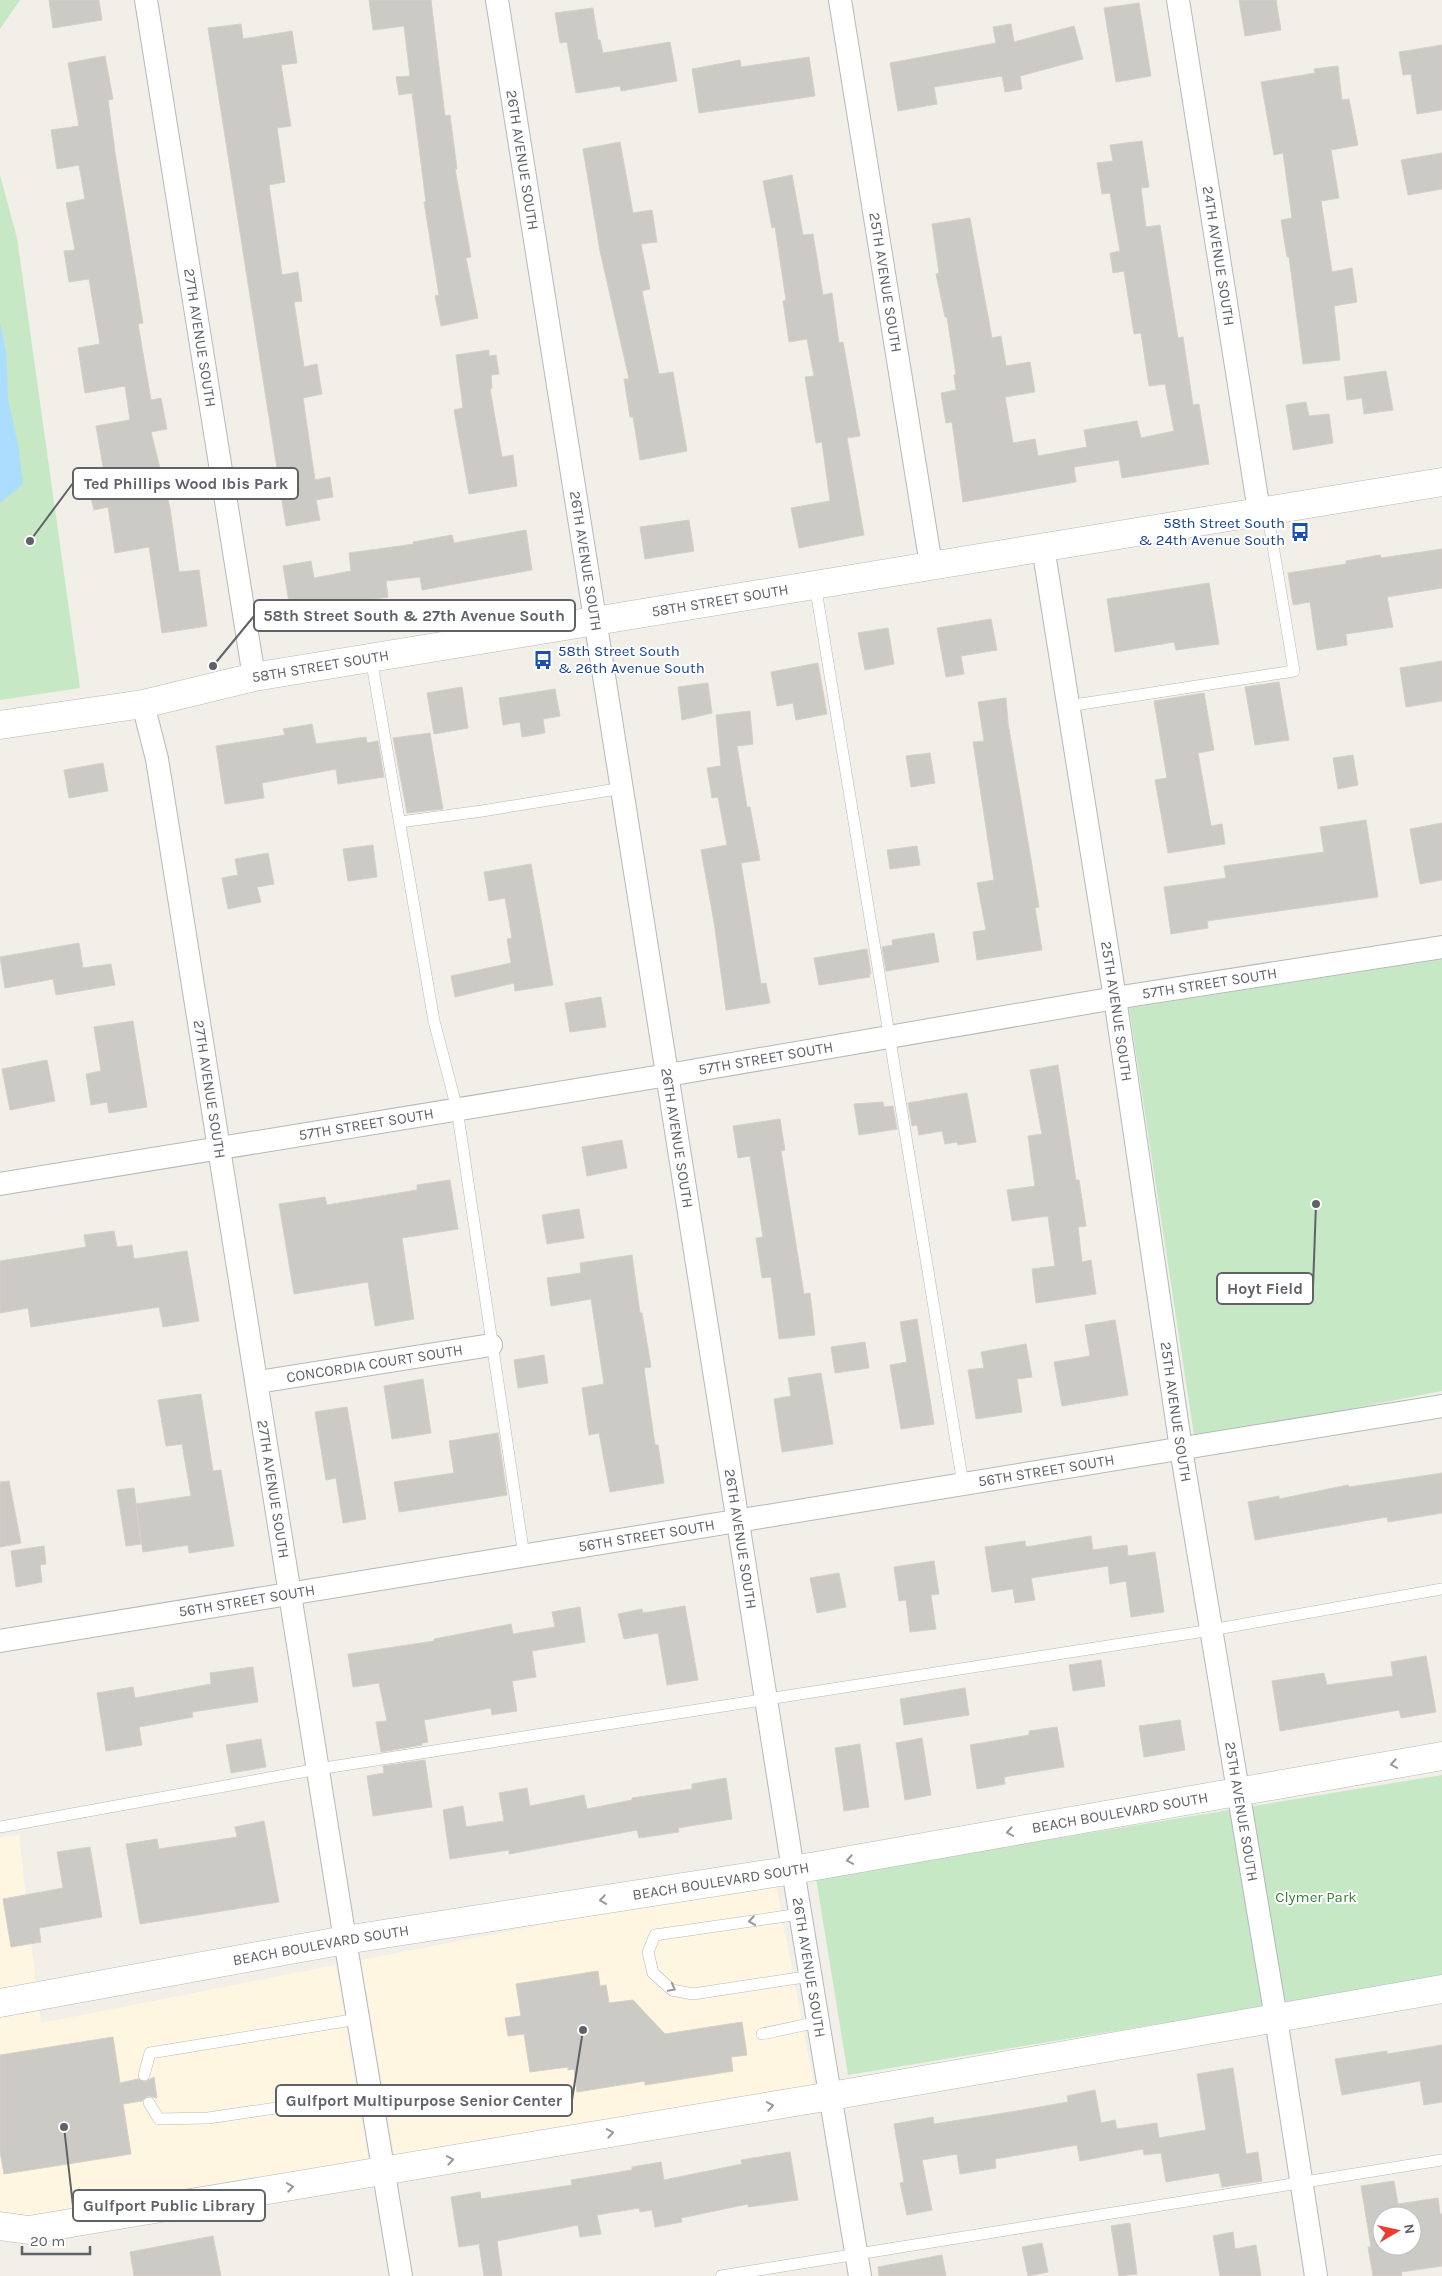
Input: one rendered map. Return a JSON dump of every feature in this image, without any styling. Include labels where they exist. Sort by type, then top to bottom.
[{"type":"street","name":"27TH AVENUE SOUTH","points":[[146,0],[254,677]]},
{"type":"street","name":"26TH AVENUE SOUTH","points":[[497,0],[597,620],[800,1914],[860,2276]]},
{"type":"street","name":"25TH AVENUE SOUTH","points":[[840,0],[931,565]]},
{"type":"street","name":"24TH AVENUE SOUTH","points":[[1178,0],[1263,510]]},
{"type":"street","name":"58TH STREET SOUTH","points":[[0,725],[143,704],[254,677],[1442,482]]},
{"type":"street","name":"25TH AVENUE SOUTH","points":[[1043,547],[1115,998],[1181,1449],[1276,2018],[1316,2276]]},
{"type":"street","name":"27TH AVENUE SOUTH","points":[[143,704],[157,759],[258,1382],[345,1940],[401,2276]]},
{"type":"street","name":"57TH STREET SOUTH","points":[[0,1184],[668,1075],[1115,998],[1442,947]]},
{"type":"street","name":"CONCORDIA COURT SOUTH","points":[[258,1382],[492,1345]]},
{"type":"street","name":"56TH STREET SOUTH","points":[[0,1642],[1442,1406]]},
{"type":"street","name":"BEACH BOULEVARD SOUTH","points":[[0,2003],[345,1940],[793,1870],[1442,1756]]},
{"type":"street","points":[[0,2226],[29,2230],[831,2096],[1442,1989]]},
{"type":"lane","points":[[1068,706],[1294,671],[1263,510]]},
{"type":"lane","points":[[815,584],[964,1484]]},
{"type":"lane","points":[[371,658],[434,1021],[457,1109],[524,1556]]},
{"type":"lane","points":[[400,822],[623,788]]},
{"type":"lane","points":[[0,1827],[318,1769],[767,1701],[1211,1630],[1442,1589]]},
{"type":"lane","points":[[800,1914],[655,1935],[648,1952],[653,1973],[672,1990],[693,1994],[811,1976]]},
{"type":"lane","points":[[144,2075],[150,2054],[358,2019]]},
{"type":"lane","points":[[762,2034],[818,2022]]},
{"type":"lane","points":[[149,2103],[159,2120],[208,2118],[371,2094]]},
{"type":"lane","points":[[722,2276],[1442,2160]]},
{"type":"shaded area","points":[[19,1835],[36,1984],[0,1991],[0,1837]]},
{"type":"shaded area","points":[[776,1884],[814,2086],[395,2158],[361,1960],[622,1909]]},
{"type":"shaded area","points":[[336,1965],[369,2162],[30,2219],[0,2214],[0,2016],[6,2018],[8,2013],[39,2007],[41,2023]]},
{"type":"green space","points":[[0,0],[20,0],[0,29]]},
{"type":"green space","points":[[0,175],[17,238],[80,688],[0,700]]},
{"type":"green space","points":[[1442,959],[1442,1391],[1319,1415],[1194,1435],[1129,1008]]},
{"type":"green space","name":"Clymer Park","points":[[1442,1775],[1442,1977],[848,2075],[816,1878]]},
{"type":"water","points":[[0,323],[6,352],[8,399],[18,445],[23,484],[0,503]]},
{"type":"building","points":[[49,0],[99,0],[102,20],[53,28]]},
{"type":"building","points":[[369,0],[431,0],[445,116],[450,115],[457,169],[455,169],[471,257],[466,258],[478,318],[441,326],[435,296],[439,295],[424,202],[426,202],[412,93],[399,95],[396,77],[410,76],[404,26],[373,30]]},
{"type":"building","points":[[1239,0],[1276,0],[1281,30],[1245,36]]},
{"type":"building","points":[[1139,3],[1151,76],[1116,82],[1104,8]]},
{"type":"building","points":[[593,8],[598,40],[600,40],[603,53],[670,42],[677,81],[621,91],[620,86],[576,93],[567,42],[560,43],[555,13]]},
{"type":"building","points":[[241,24],[243,39],[292,31],[297,63],[281,65],[291,126],[277,128],[285,182],[269,185],[282,275],[298,272],[302,301],[294,302],[304,367],[317,364],[322,394],[303,398],[315,480],[330,477],[333,497],[316,500],[320,520],[286,526],[208,28]]},
{"type":"building","points":[[1011,24],[1014,42],[1074,26],[1083,59],[1020,76],[1022,89],[1005,92],[1002,76],[934,87],[937,104],[898,111],[890,63],[996,43],[993,27]]},
{"type":"building","points":[[1442,45],[1442,110],[1417,114],[1411,74],[1403,75],[1399,52]]},
{"type":"building","points":[[105,56],[113,99],[108,100],[116,159],[143,323],[138,324],[151,400],[161,398],[167,429],[151,432],[170,508],[179,572],[199,570],[207,626],[162,633],[149,547],[115,553],[108,507],[94,510],[87,482],[105,478],[96,426],[130,420],[125,386],[85,393],[78,348],[100,344],[89,279],[69,282],[64,251],[75,250],[66,203],[85,199],[79,165],[57,169],[51,130],[79,126],[68,63]]},
{"type":"building","points":[[809,57],[815,96],[699,113],[692,69],[740,60],[741,67]]},
{"type":"building","points":[[1338,66],[1342,100],[1349,99],[1358,145],[1331,150],[1339,198],[1321,201],[1332,272],[1352,268],[1357,302],[1334,306],[1340,360],[1303,364],[1289,257],[1287,257],[1281,220],[1292,218],[1283,153],[1274,155],[1261,82],[1315,73],[1314,69]]},
{"type":"building","points":[[1142,141],[1149,187],[1141,188],[1146,227],[1160,225],[1178,338],[1183,337],[1193,405],[1199,404],[1209,464],[1122,478],[1119,460],[1074,467],[1076,482],[963,502],[952,422],[946,423],[941,393],[956,390],[954,375],[956,375],[947,317],[945,317],[936,274],[939,273],[932,224],[970,218],[992,338],[1001,336],[1006,366],[1030,362],[1035,392],[1005,397],[1013,443],[1035,439],[1038,456],[1087,447],[1084,430],[1137,421],[1141,438],[1174,431],[1165,384],[1149,386],[1141,333],[1134,334],[1124,271],[1113,273],[1110,253],[1120,251],[1110,193],[1102,194],[1097,163],[1113,161],[1110,145]]},
{"type":"building","points":[[620,142],[633,213],[652,210],[657,242],[641,244],[650,289],[642,291],[659,374],[673,372],[687,451],[640,460],[624,379],[629,379],[600,251],[583,149]]},
{"type":"building","points":[[1442,153],[1442,189],[1408,195],[1401,160]]},
{"type":"building","points":[[792,175],[803,235],[813,234],[823,295],[832,293],[839,343],[843,342],[860,436],[847,438],[864,535],[799,548],[791,508],[830,501],[822,442],[816,443],[805,377],[814,376],[807,339],[789,342],[783,301],[786,300],[775,227],[772,228],[763,181]]},
{"type":"building","points":[[489,350],[489,356],[496,355],[499,374],[491,375],[492,388],[490,389],[502,457],[513,455],[517,486],[469,494],[454,410],[463,408],[456,355]]},
{"type":"building","points":[[1386,371],[1393,410],[1364,414],[1362,398],[1347,400],[1344,377]]},
{"type":"building","points":[[1306,402],[1309,416],[1329,414],[1333,443],[1293,450],[1286,405]]},
{"type":"building","points":[[689,520],[694,551],[645,559],[640,527]]},
{"type":"building","points":[[526,530],[532,570],[422,590],[420,577],[386,581],[388,597],[333,605],[334,607],[291,614],[283,566],[311,561],[314,578],[351,571],[349,553],[414,544],[413,542],[452,535],[454,543]]},
{"type":"building","points":[[1442,549],[1442,588],[1387,597],[1393,627],[1346,634],[1347,645],[1317,650],[1310,602],[1293,605],[1288,573],[1346,564],[1346,561],[1380,555],[1381,558]]},
{"type":"building","points":[[1209,583],[1219,644],[1176,650],[1174,642],[1115,652],[1107,599]]},
{"type":"building","points":[[991,619],[997,650],[961,656],[964,674],[946,677],[937,628]]},
{"type":"building","points":[[888,628],[894,664],[865,670],[858,633]]},
{"type":"building","points":[[1442,661],[1442,701],[1406,707],[1400,668]]},
{"type":"building","points":[[818,663],[827,714],[796,720],[793,703],[777,706],[771,672]]},
{"type":"building","points":[[1279,682],[1289,740],[1255,745],[1245,687]]},
{"type":"building","points":[[708,683],[712,713],[682,720],[678,687]]},
{"type":"building","points":[[462,687],[468,728],[434,734],[427,693]]},
{"type":"building","points":[[555,689],[560,716],[543,719],[545,733],[522,737],[520,722],[503,725],[499,698]]},
{"type":"building","points":[[1204,693],[1214,750],[1198,753],[1211,826],[1222,824],[1225,844],[1168,853],[1155,780],[1167,778],[1154,701]]},
{"type":"building","points":[[1006,698],[1008,723],[1039,907],[1035,908],[1042,950],[977,960],[973,932],[986,930],[977,883],[994,880],[973,742],[984,741],[978,702]]},
{"type":"building","points":[[750,711],[753,744],[737,746],[747,807],[750,807],[760,860],[741,863],[761,984],[766,983],[770,1003],[726,1010],[714,922],[701,850],[727,845],[718,797],[712,798],[707,768],[721,766],[716,715]]},
{"type":"building","points":[[312,724],[316,744],[366,737],[367,743],[378,741],[384,777],[338,784],[336,769],[262,783],[264,798],[225,804],[216,746],[285,735],[283,729]]},
{"type":"building","points":[[430,733],[443,809],[407,813],[393,738]]},
{"type":"building","points":[[930,753],[935,783],[911,787],[906,756]]},
{"type":"building","points":[[1353,755],[1358,785],[1338,789],[1333,758]]},
{"type":"building","points":[[103,763],[108,791],[69,798],[64,770]]},
{"type":"building","points":[[1366,820],[1378,897],[1207,921],[1208,928],[1171,934],[1164,887],[1226,878],[1224,866],[1324,852],[1320,827]]},
{"type":"building","points":[[1442,823],[1442,880],[1420,884],[1410,829]]},
{"type":"building","points":[[373,845],[377,877],[348,881],[343,849]]},
{"type":"building","points":[[917,846],[920,865],[890,869],[887,850]]},
{"type":"building","points":[[268,853],[274,884],[257,887],[261,902],[228,909],[222,878],[238,875],[235,859]]},
{"type":"building","points":[[531,864],[553,985],[515,991],[514,983],[455,997],[451,976],[511,963],[507,939],[512,938],[505,898],[489,901],[484,872]]},
{"type":"building","points":[[934,933],[939,962],[886,971],[882,947],[893,945],[892,940]]},
{"type":"building","points":[[79,943],[83,968],[111,964],[115,985],[56,995],[53,979],[5,988],[0,957]]},
{"type":"building","points":[[867,949],[870,977],[819,985],[814,958]]},
{"type":"building","points":[[601,997],[606,1027],[570,1032],[565,1003]]},
{"type":"building","points":[[133,1021],[147,1107],[109,1113],[107,1102],[91,1105],[86,1074],[101,1071],[94,1027]]},
{"type":"building","points":[[47,1060],[55,1101],[10,1110],[2,1069]]},
{"type":"building","points":[[1058,1065],[1076,1180],[1079,1180],[1086,1226],[1078,1227],[1082,1262],[1091,1260],[1096,1294],[1036,1303],[1032,1269],[1055,1266],[1048,1216],[1012,1221],[1007,1190],[1035,1186],[1028,1136],[1042,1134],[1030,1070]]},
{"type":"building","points":[[967,1093],[976,1142],[958,1145],[957,1142],[945,1144],[942,1131],[919,1135],[917,1125],[912,1126],[908,1103]]},
{"type":"building","points":[[883,1102],[884,1107],[893,1106],[897,1129],[859,1135],[854,1104]]},
{"type":"building","points":[[780,1119],[785,1150],[781,1151],[804,1294],[810,1293],[815,1335],[779,1339],[771,1277],[762,1278],[756,1238],[763,1237],[750,1156],[738,1158],[733,1126]]},
{"type":"building","points":[[622,1140],[627,1168],[587,1176],[582,1147]]},
{"type":"building","points":[[450,1180],[458,1229],[402,1238],[414,1319],[375,1326],[368,1282],[294,1294],[279,1204],[325,1197],[327,1205],[417,1190],[417,1185]]},
{"type":"building","points":[[579,1209],[584,1238],[547,1244],[542,1215]]},
{"type":"building","points":[[114,1231],[117,1247],[132,1245],[134,1259],[187,1251],[199,1321],[163,1327],[159,1307],[31,1327],[28,1308],[0,1313],[0,1261],[86,1247],[84,1235]]},
{"type":"building","points":[[632,1255],[640,1313],[642,1313],[651,1367],[644,1368],[655,1445],[658,1445],[664,1483],[610,1492],[599,1433],[589,1435],[582,1388],[604,1384],[591,1299],[551,1306],[547,1278],[581,1273],[580,1263]]},
{"type":"building","points":[[917,1319],[934,1424],[901,1429],[890,1365],[907,1362],[900,1322]]},
{"type":"building","points":[[1115,1320],[1128,1395],[1062,1406],[1054,1362],[1090,1356],[1085,1325]]},
{"type":"building","points":[[865,1342],[869,1368],[835,1373],[831,1347]]},
{"type":"building","points":[[1026,1344],[1032,1377],[1017,1379],[1022,1412],[976,1419],[968,1370],[984,1368],[981,1352]]},
{"type":"building","points":[[544,1355],[548,1383],[518,1388],[514,1360]]},
{"type":"building","points":[[821,1373],[833,1444],[782,1452],[774,1399],[791,1396],[788,1378]]},
{"type":"building","points":[[423,1379],[431,1433],[392,1439],[384,1386]]},
{"type":"building","points":[[201,1394],[213,1471],[221,1470],[234,1546],[189,1553],[188,1545],[143,1552],[136,1504],[191,1496],[182,1444],[166,1446],[158,1400]]},
{"type":"building","points":[[347,1407],[366,1519],[343,1523],[336,1478],[326,1480],[315,1412]]},
{"type":"building","points":[[498,1433],[507,1495],[399,1512],[394,1482],[454,1473],[449,1441]]},
{"type":"building","points":[[1442,1473],[1442,1513],[1388,1522],[1387,1517],[1255,1540],[1248,1502],[1279,1496],[1279,1499],[1348,1485],[1349,1487]]},
{"type":"building","points":[[9,1481],[21,1543],[0,1547],[0,1482]]},
{"type":"building","points":[[134,1488],[141,1544],[126,1546],[117,1490]]},
{"type":"building","points":[[1091,1536],[1093,1550],[1127,1545],[1128,1556],[1155,1552],[1164,1612],[1131,1617],[1126,1581],[1110,1584],[1108,1566],[1031,1578],[1035,1600],[1015,1603],[1013,1589],[992,1592],[985,1547],[1025,1541],[1026,1547]]},
{"type":"building","points":[[44,1546],[46,1564],[40,1565],[42,1582],[16,1587],[11,1551]]},
{"type":"building","points":[[934,1561],[939,1594],[931,1595],[936,1629],[910,1632],[906,1600],[899,1601],[894,1567]]},
{"type":"building","points":[[839,1573],[846,1607],[817,1613],[810,1578]]},
{"type":"building","points":[[685,1606],[698,1680],[667,1685],[658,1633],[624,1639],[618,1614],[642,1609],[643,1613]]},
{"type":"building","points":[[580,1607],[585,1642],[532,1651],[536,1677],[512,1681],[517,1711],[492,1715],[491,1708],[424,1720],[428,1742],[422,1743],[422,1745],[381,1752],[376,1722],[387,1721],[379,1683],[353,1687],[348,1654],[434,1641],[434,1639],[511,1624],[513,1634],[555,1627],[552,1612]]},
{"type":"building","points":[[1426,1656],[1436,1712],[1401,1718],[1399,1710],[1280,1731],[1272,1681],[1324,1673],[1327,1685],[1393,1676],[1391,1662]]},
{"type":"building","points":[[1101,1660],[1105,1686],[1073,1691],[1069,1665]]},
{"type":"building","points":[[253,1667],[258,1702],[192,1712],[193,1717],[139,1727],[142,1745],[106,1751],[97,1693],[133,1687],[135,1698],[211,1684],[210,1673]]},
{"type":"building","points":[[965,1688],[969,1715],[904,1725],[900,1699]]},
{"type":"building","points":[[1180,1720],[1185,1750],[1144,1757],[1139,1726]]},
{"type":"building","points":[[1057,1727],[1064,1767],[1004,1777],[1005,1784],[977,1789],[970,1745],[1029,1735],[1029,1731]]},
{"type":"building","points":[[922,1738],[931,1795],[905,1800],[896,1743]]},
{"type":"building","points":[[261,1739],[266,1767],[231,1773],[226,1745]]},
{"type":"building","points":[[860,1744],[869,1807],[844,1811],[835,1748]]},
{"type":"building","points":[[425,1760],[432,1807],[373,1816],[367,1776],[384,1773],[383,1766]]},
{"type":"building","points":[[726,1778],[732,1819],[678,1828],[679,1832],[639,1838],[637,1830],[509,1854],[509,1850],[450,1859],[443,1810],[463,1806],[466,1827],[504,1821],[499,1793],[527,1788],[530,1806],[584,1795],[587,1809],[632,1800],[632,1798],[692,1789],[692,1784]]},
{"type":"building","points":[[264,1821],[279,1902],[140,1924],[126,1844],[157,1839],[159,1849],[237,1837],[235,1827]]},
{"type":"building","points":[[90,1847],[102,1917],[39,1928],[41,1942],[11,1947],[3,1899],[63,1888],[57,1852]]},
{"type":"building","points":[[598,1971],[600,1986],[606,1985],[609,2003],[633,2000],[665,2034],[742,2022],[747,2055],[731,2057],[733,2071],[645,2085],[645,2081],[577,2092],[574,2069],[568,2070],[568,2067],[530,2072],[524,2034],[508,2036],[505,2018],[521,2016],[516,1984]]},
{"type":"building","points":[[113,2037],[120,2083],[138,2079],[145,2082],[154,2077],[157,2098],[148,2096],[142,2101],[123,2104],[131,2154],[4,2174],[0,2151],[0,2055]]},
{"type":"building","points":[[1442,2045],[1442,2102],[1424,2105],[1420,2081],[1342,2095],[1335,2059],[1387,2051],[1387,2054]]},
{"type":"building","points":[[1233,2068],[1246,2154],[1258,2152],[1262,2181],[1222,2187],[1219,2173],[1166,2182],[1161,2153],[1144,2155],[1143,2149],[1080,2161],[1077,2145],[995,2159],[996,2168],[960,2174],[957,2154],[922,2160],[932,2210],[907,2215],[900,2183],[904,2182],[894,2124],[933,2117],[934,2124],[1017,2111],[1068,2102],[1067,2096],[1095,2090],[1101,2123],[1115,2120],[1117,2129],[1157,2123],[1159,2138],[1206,2130],[1197,2074]]},
{"type":"building","points":[[790,2152],[798,2200],[748,2207],[748,2204],[681,2218],[682,2222],[655,2227],[652,2210],[640,2212],[639,2208],[597,2215],[601,2234],[580,2237],[578,2225],[497,2241],[502,2276],[484,2276],[479,2244],[459,2247],[451,2197],[480,2192],[481,2199],[572,2185],[571,2180],[632,2170],[632,2167],[661,2162],[664,2180],[742,2164],[741,2160]]},
{"type":"building","points":[[1394,2181],[1398,2204],[1438,2198],[1440,2214],[1442,2214],[1442,2266],[1401,2272],[1402,2276],[1373,2276],[1368,2247],[1371,2247],[1361,2186]]},
{"type":"building","points":[[1130,2223],[1137,2274],[1119,2276],[1111,2226]]},
{"type":"building","points":[[1233,2232],[1235,2249],[1256,2245],[1261,2276],[1220,2276],[1213,2236]]},
{"type":"building","points":[[213,2236],[221,2276],[134,2276],[130,2252]]},
{"type":"building","points":[[1042,2243],[1048,2272],[1028,2276],[1022,2247]]},
{"type":"building","points":[[942,2255],[946,2276],[879,2276],[878,2267]]},
{"type":"place","name":"58th Street South & 24th Avenue South","points":[[1300,532]]},
{"type":"place","name":"Ted Phillips Wood Ibis Park","points":[[30,541]]},
{"type":"place","name":"58th Street South & 26th Avenue South","points":[[543,660]]},
{"type":"place","name":"58th Street South & 27th Avenue South","points":[[213,666]]},
{"type":"place","name":"Hoyt Field","points":[[1316,1204]]},
{"type":"place","name":"Gulfport Multipurpose Senior Center","points":[[583,2030]]},
{"type":"place","name":"Gulfport Public Library","points":[[64,2127]]}]
